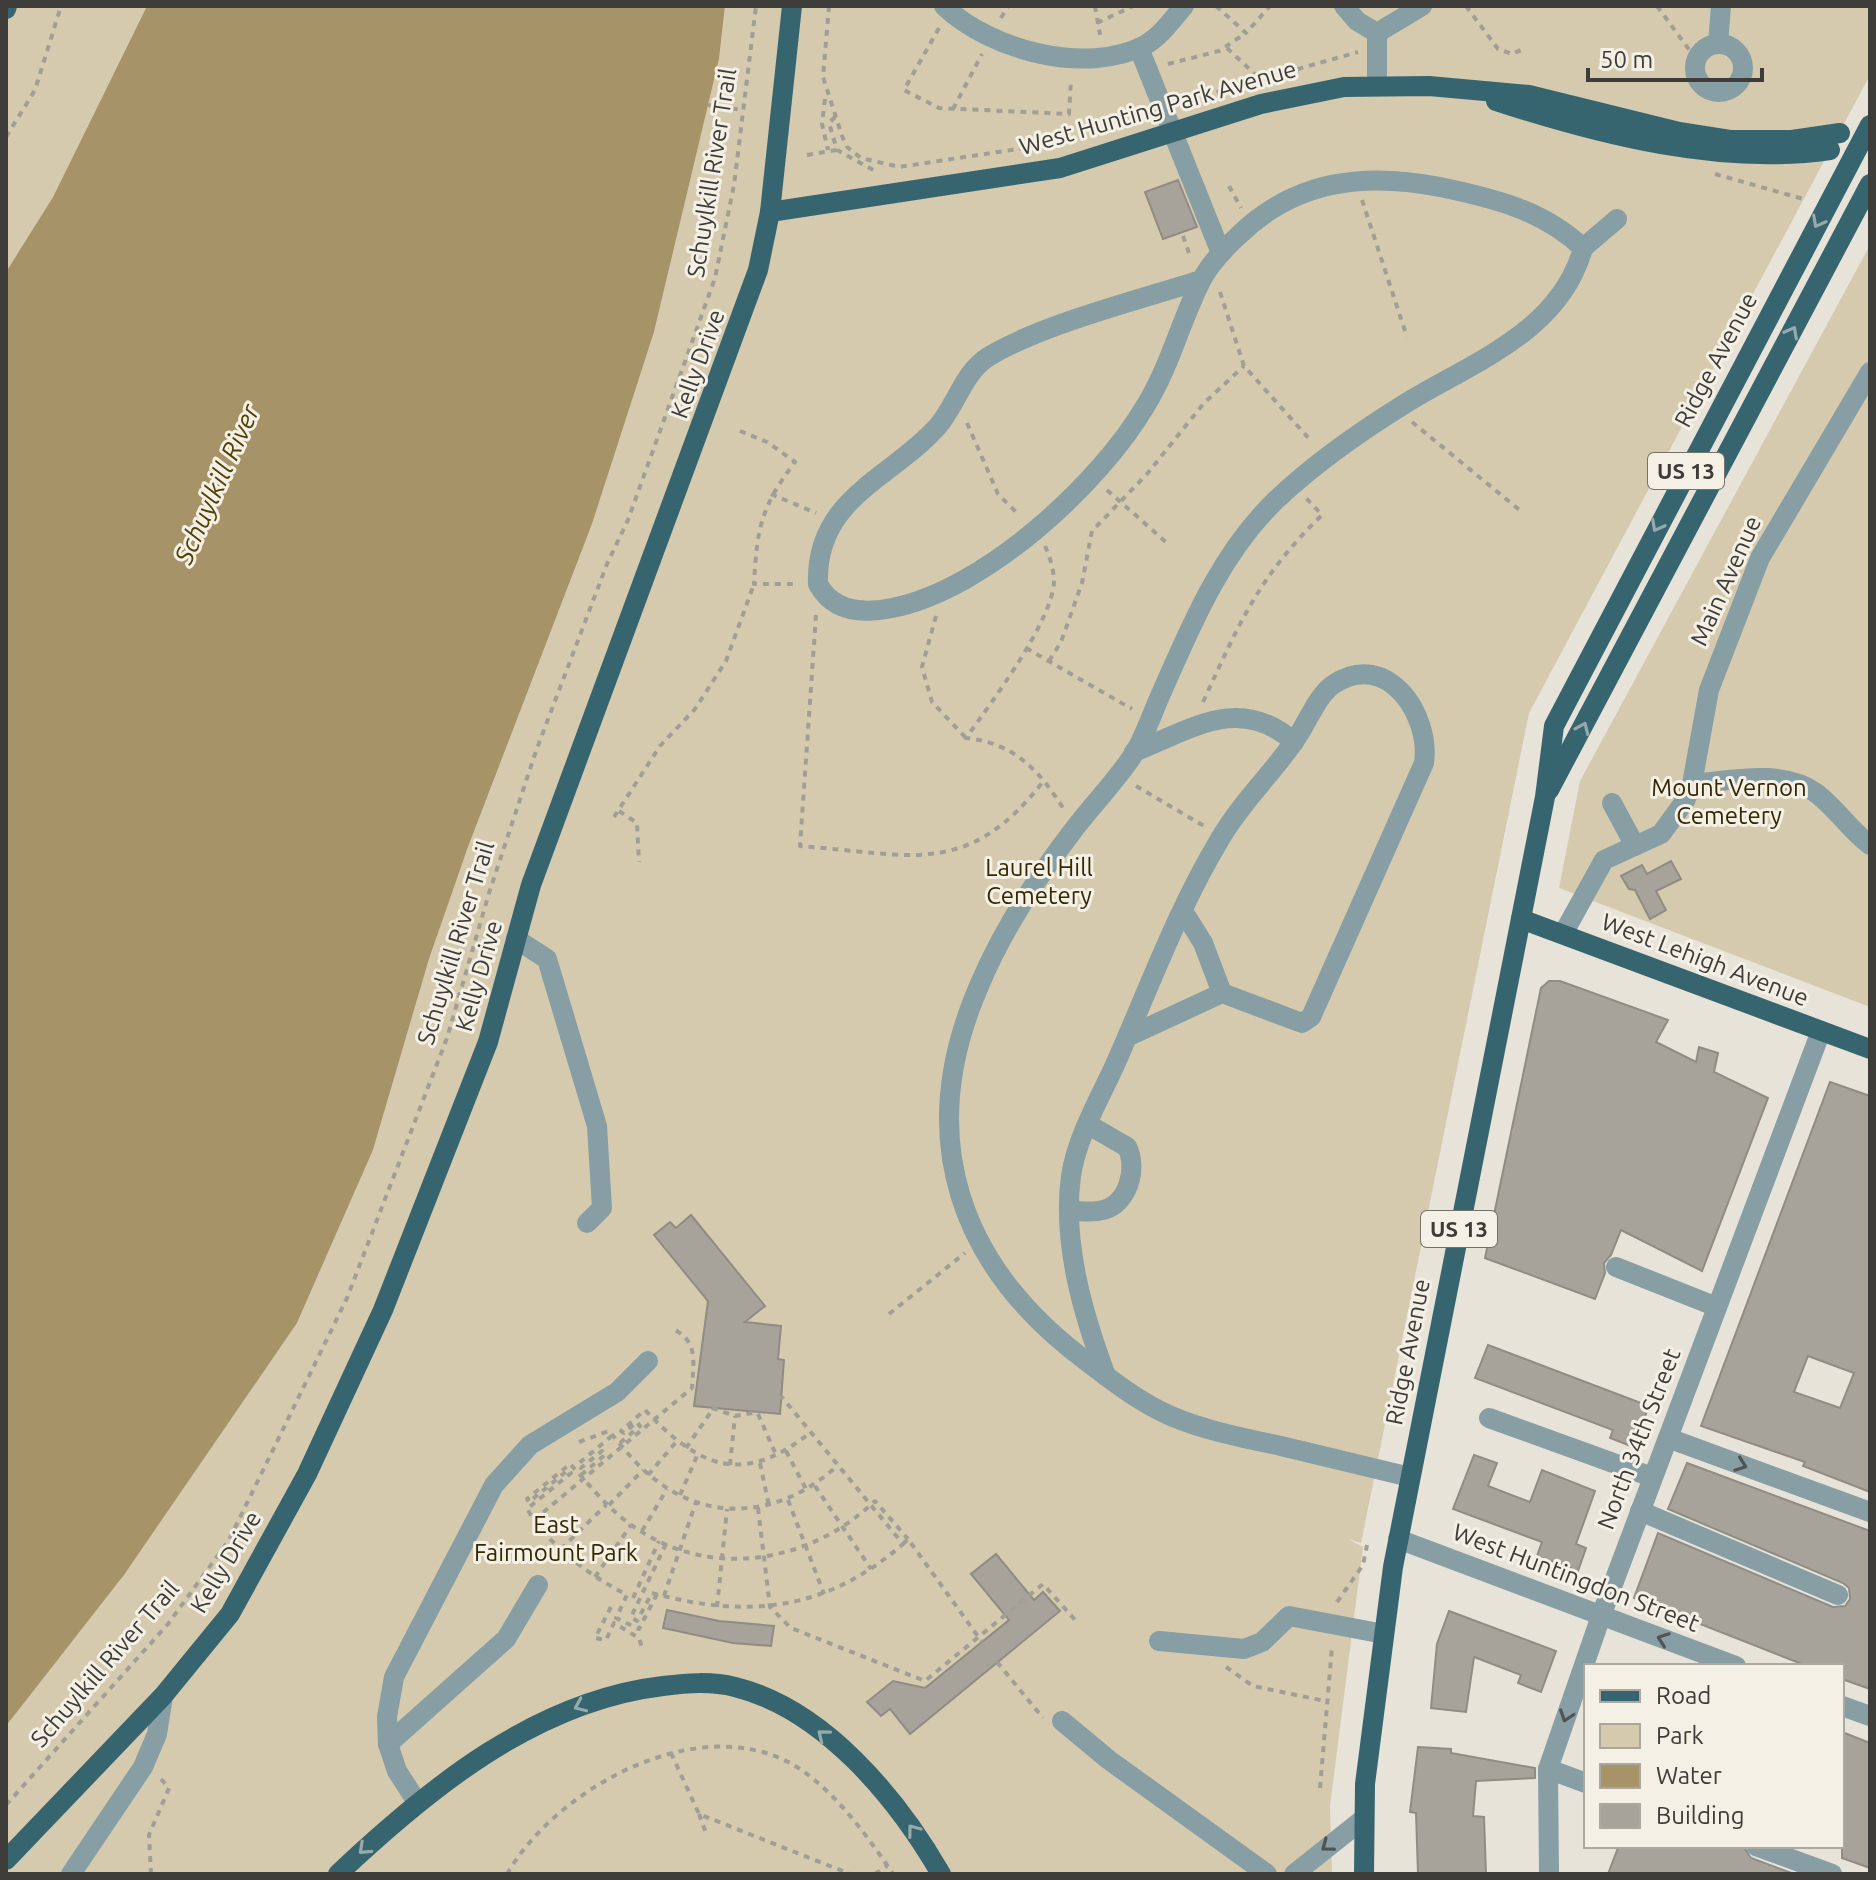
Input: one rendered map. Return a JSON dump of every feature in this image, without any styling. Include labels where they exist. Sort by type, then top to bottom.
[{"type":"main road","name":"Kelly Drive","points":[[6,1860],[163,1696],[230,1614],[307,1474],[383,1310],[488,1042],[531,885],[749,299],[770,212],[792,6]]},
{"type":"main road","name":"West Hunting Park Avenue","points":[[770,212],[1060,168],[1274,100],[1316,91],[1377,85],[1466,91],[1525,110],[1692,150],[1750,156],[1835,141]]},
{"type":"main road","name":"Ridge Avenue","points":[[1364,1874],[1362,1820],[1398,1539],[1545,797],[1551,738],[1562,707],[1870,125]]},
{"type":"main road","name":"Ridge Avenue","points":[[1545,797],[1869,188]]},
{"type":"main road","name":"West Lehigh Avenue","points":[[1521,919],[1870,1049]]},
{"type":"main road","points":[[338,1874],[417,1802],[480,1758],[598,1698],[640,1688],[715,1683],[756,1694],[784,1708],[834,1744],[899,1813],[941,1874]]},
{"type":"street","points":[[946,8],[991,37],[1035,53],[1072,58],[1103,56],[1139,48],[1162,32],[1184,6]]},
{"type":"street","points":[[1344,6],[1376,41],[1377,85]]},
{"type":"street","points":[[1376,41],[1422,6]]},
{"type":"street","points":[[1718,44],[1721,6]]},
{"type":"street","points":[[1718,44],[1733,49],[1742,62],[1736,85],[1721,91],[1705,88],[1696,75],[1696,59],[1709,46],[1718,44]]},
{"type":"street","points":[[1139,48],[1188,174],[1211,267]]},
{"type":"street","points":[[1211,267],[985,359],[935,429],[875,477],[834,521],[820,550],[821,589],[833,604],[864,611],[916,604],[982,572],[1035,529],[1112,455],[1147,405],[1211,267],[1250,224],[1286,200],[1322,186],[1355,179],[1408,182],[1504,203],[1551,222],[1583,248]]},
{"type":"street","points":[[1410,1477],[1186,1422],[1145,1403],[1041,1325],[1009,1287],[958,1196],[951,1168],[948,1109],[955,1052],[995,952],[1046,867],[1134,752],[1198,612],[1225,562],[1265,512],[1326,458],[1397,409],[1517,339],[1563,292],[1583,248],[1617,219]]},
{"type":"street","name":"Main Avenue","points":[[1563,934],[1604,860],[1661,834],[1674,820],[1692,784],[1709,690],[1760,558],[1870,372]]},
{"type":"street","points":[[1106,1376],[1080,1296],[1071,1211],[1073,1168],[1089,1125],[1183,911],[1221,836],[1335,683],[1354,677],[1374,677],[1398,687],[1410,701],[1423,730],[1425,755],[1412,793],[1311,1017],[1302,1023],[1289,1021],[1222,993],[1203,943],[1183,911]]},
{"type":"street","points":[[1134,752],[1232,717],[1255,718],[1275,727],[1294,742]]},
{"type":"street","points":[[1692,784],[1750,779],[1798,784],[1812,790],[1870,845]]},
{"type":"street","points":[[1612,803],[1635,846]]},
{"type":"street","points":[[516,939],[547,959],[597,1126],[602,1208],[587,1223]]},
{"type":"street","points":[[1127,1037],[1222,993]]},
{"type":"street","name":"North 34th Street","points":[[1584,1664],[1821,1031]]},
{"type":"street","points":[[1071,1211],[1107,1209],[1121,1197],[1132,1171],[1127,1147],[1089,1125]]},
{"type":"street","points":[[1616,1267],[1717,1307]]},
{"type":"street","points":[[417,1802],[397,1771],[388,1744],[387,1717],[394,1677],[494,1485],[530,1445],[617,1392],[648,1361]]},
{"type":"street","points":[[1489,1418],[1652,1477]]},
{"type":"street","points":[[1668,1438],[1870,1512]]},
{"type":"street","points":[[1640,1511],[1838,1595]]},
{"type":"street","name":"West Huntingdon Street","points":[[1398,1539],[1731,1664]]},
{"type":"street","points":[[388,1744],[506,1639],[538,1585]]},
{"type":"street","points":[[1159,1641],[1244,1649],[1262,1642],[1289,1616],[1384,1634]]},
{"type":"street","name":"North 34th Street","points":[[1549,1874],[1548,1769],[1584,1665]]},
{"type":"street","points":[[71,1874],[143,1767],[157,1734],[163,1696]]},
{"type":"street","points":[[1844,1707],[1870,1716]]},
{"type":"street","points":[[1057,1725],[1267,1874]]},
{"type":"street","points":[[1548,1769],[1584,1782]]},
{"type":"street","points":[[1294,1874],[1362,1820]]},
{"type":"street","points":[[1761,1848],[1819,1872]]},
{"type":"path","points":[[6,137],[35,90],[61,6]]},
{"type":"path","name":"Schuylkill River Trail","points":[[6,1805],[168,1624],[229,1540],[347,1298],[447,1038],[489,893],[536,751],[607,564],[628,520],[715,278],[730,205],[756,6]]},
{"type":"path","points":[[829,6],[822,70],[847,147],[861,158],[888,167],[1075,140]]},
{"type":"path","points":[[1095,6],[1103,56]]},
{"type":"path","points":[[1097,23],[1133,6]]},
{"type":"path","points":[[1216,6],[1246,33]]},
{"type":"path","points":[[1149,68],[1227,48],[1246,33],[1270,6]]},
{"type":"path","points":[[1466,6],[1498,49],[1512,54],[1521,50]]},
{"type":"path","points":[[1657,6],[1696,59]]},
{"type":"path","points":[[946,8],[904,90],[939,108],[1069,114],[1072,58]]},
{"type":"path","points":[[953,109],[991,37]]},
{"type":"path","points":[[1164,110],[1376,41]]},
{"type":"path","points":[[1227,48],[1260,79]]},
{"type":"path","points":[[825,99],[822,124],[828,150]]},
{"type":"path","points":[[708,105],[743,110]]},
{"type":"path","points":[[836,117],[829,123],[837,150],[849,160],[875,171]]},
{"type":"path","points":[[807,155],[837,150]]},
{"type":"path","points":[[1707,172],[1809,200]]},
{"type":"path","points":[[1355,179],[1407,337]]},
{"type":"path","points":[[1211,267],[1244,366],[1326,458]]},
{"type":"path","points":[[1049,661],[1061,642],[1082,583],[1092,531],[1204,403],[1244,366]]},
{"type":"path","points":[[963,412],[998,494],[1035,529],[1050,557],[1054,582],[1048,605],[1026,648],[966,738]]},
{"type":"path","points":[[1407,417],[1522,512]]},
{"type":"path","points":[[614,817],[660,746],[695,709],[726,661],[754,584],[756,543],[771,494],[795,462],[767,442],[740,431]]},
{"type":"path","points":[[1091,474],[1119,503],[1167,543]]},
{"type":"path","points":[[771,494],[834,521]]},
{"type":"path","points":[[1190,730],[1257,588],[1295,541],[1322,515],[1306,498]]},
{"type":"path","points":[[754,584],[821,589],[817,603],[800,846],[920,857],[948,854],[995,831],[1045,779]]},
{"type":"path","points":[[941,594],[922,667],[932,702],[966,738],[1014,752],[1045,779],[1075,827]]},
{"type":"path","points":[[1026,648],[1149,720]]},
{"type":"path","points":[[1117,774],[1221,836]]},
{"type":"path","points":[[619,811],[637,823],[639,862]]},
{"type":"path","points":[[889,1314],[980,1240]]},
{"type":"path","points":[[582,1477],[694,1390],[694,1351],[687,1337],[675,1330]]},
{"type":"path","points":[[781,1396],[903,1544]]},
{"type":"path","points":[[686,1448],[713,1408],[735,1416],[758,1413],[777,1457]]},
{"type":"path","points":[[621,1445],[640,1426],[637,1422],[624,1433],[621,1431],[645,1410],[697,1456],[730,1465],[760,1463],[777,1457],[811,1432]]},
{"type":"path","points":[[730,1465],[735,1416]]},
{"type":"path","points":[[591,1437],[609,1431],[648,1475],[667,1489],[696,1502],[727,1509],[758,1508],[788,1500],[815,1486],[838,1465]]},
{"type":"path","points":[[534,1520],[606,1454],[602,1451],[581,1468],[578,1464],[613,1435]]},
{"type":"path","points":[[648,1475],[677,1441]]},
{"type":"path","points":[[786,1451],[807,1491]]},
{"type":"path","points":[[680,1495],[697,1456]]},
{"type":"path","points":[[760,1463],[769,1506]]},
{"type":"path","points":[[636,1599],[595,1577],[561,1549],[527,1509],[571,1473],[568,1470],[529,1502],[527,1499],[570,1464],[607,1505],[641,1532],[679,1550],[722,1559],[764,1559],[806,1548],[843,1528],[875,1501],[908,1539],[982,1642]]},
{"type":"path","points":[[561,1549],[643,1470]]},
{"type":"path","points":[[815,1486],[871,1569]]},
{"type":"path","points":[[641,1532],[667,1489]]},
{"type":"path","points":[[788,1500],[824,1594]]},
{"type":"path","points":[[664,1596],[696,1502]]},
{"type":"path","points":[[758,1508],[770,1607],[791,1628],[925,1681],[1043,1584],[1076,1621]]},
{"type":"path","points":[[717,1607],[727,1509]]},
{"type":"path","points":[[595,1577],[631,1525]]},
{"type":"path","points":[[659,1541],[631,1617],[637,1621],[652,1593],[717,1607],[770,1607],[824,1594],[871,1569],[908,1539]]},
{"type":"path","points":[[636,1599],[666,1544]]},
{"type":"path","points":[[1320,1788],[1338,1600],[1363,1565],[1367,1545]]},
{"type":"path","points":[[627,1595],[616,1618],[639,1629],[657,1594]]},
{"type":"path","points":[[611,1607],[595,1638],[606,1640],[614,1623],[639,1638],[643,1651]]},
{"type":"path","points":[[1217,1647],[1228,1671],[1245,1682],[1265,1690],[1326,1701]]},
{"type":"path","points":[[997,1662],[1057,1725]]},
{"type":"path","points":[[507,1874],[542,1828],[578,1795],[671,1752],[731,1748],[758,1750],[786,1761],[859,1824],[893,1874]]},
{"type":"path","points":[[671,1752],[706,1833]]},
{"type":"path","points":[[151,1874],[149,1835],[169,1788],[160,1778]]},
{"type":"path","points":[[699,1814],[850,1874]]},
{"type":"path","points":[[875,1874],[887,1866]]},
{"type":"green space","points":[[6,6],[147,6],[53,197],[6,272]]},
{"type":"green space","points":[[725,6],[1870,6],[1870,75],[1529,713],[1361,1543],[1348,1539],[1363,1547],[1330,1806],[1332,1874],[6,1874],[6,1726],[124,1575],[297,1323],[373,1150],[429,959],[468,847],[592,524],[654,332],[719,59]]},
{"type":"green space","name":"Mount Vernon Cemetery","points":[[1870,245],[1870,1007],[1559,888],[1580,781]]},
{"type":"water","name":"Schuylkill River","points":[[147,6],[725,6],[719,59],[654,332],[592,524],[468,847],[429,959],[373,1150],[297,1323],[124,1575],[6,1726],[6,272],[53,197]]},
{"type":"building","points":[[1178,180],[1197,227],[1163,239],[1145,192]]},
{"type":"building","points":[[1671,861],[1681,879],[1656,891],[1666,910],[1650,919],[1635,890],[1629,889],[1621,876],[1642,865],[1647,874]]},
{"type":"building","points":[[1549,981],[1560,981],[1668,1020],[1656,1042],[1696,1062],[1699,1047],[1718,1053],[1714,1072],[1768,1098],[1702,1271],[1621,1230],[1611,1255],[1604,1263],[1605,1273],[1595,1299],[1485,1258],[1541,988]]},
{"type":"building","points":[[1830,1082],[1870,1096],[1870,1492],[1803,1466],[1805,1462],[1701,1426]],"holes":[[[1808,1356],[1854,1373],[1840,1408],[1794,1392]]]},
{"type":"building","points":[[691,1215],[765,1306],[745,1322],[781,1326],[778,1359],[784,1360],[780,1414],[694,1406],[708,1301],[654,1235],[670,1222],[676,1228]]},
{"type":"building","points":[[1488,1345],[1649,1406],[1633,1447],[1610,1438],[1613,1430],[1475,1378]]},
{"type":"building","points":[[1474,1455],[1497,1463],[1488,1486],[1530,1502],[1542,1470],[1595,1491],[1576,1544],[1586,1548],[1578,1571],[1537,1556],[1542,1542],[1453,1509]]},
{"type":"building","points":[[1687,1463],[1870,1531],[1870,1689],[1844,1680],[1844,1664],[1802,1664],[1634,1598],[1658,1533],[1833,1607],[1845,1606],[1850,1599],[1849,1588],[1843,1583],[1668,1509]]},
{"type":"building","points":[[996,1554],[1034,1600],[1043,1592],[1060,1611],[910,1734],[890,1709],[881,1716],[867,1702],[893,1681],[925,1688],[1009,1620],[971,1574]]},
{"type":"building","points":[[667,1610],[719,1621],[774,1626],[771,1646],[733,1643],[663,1628]]},
{"type":"building","points":[[1449,1611],[1556,1651],[1541,1692],[1518,1683],[1521,1675],[1474,1657],[1466,1712],[1431,1708],[1437,1644]]},
{"type":"building","points":[[1844,1733],[1870,1743],[1870,1868],[1842,1858]]},
{"type":"building","points":[[1418,1747],[1451,1749],[1451,1753],[1535,1768],[1535,1778],[1476,1781],[1473,1816],[1484,1817],[1486,1874],[1418,1874],[1416,1813],[1410,1812]]},
{"type":"building","points":[[1618,1848],[1744,1848],[1751,1858],[1794,1874],[1608,1874]]},
{"type":"park label","name":"Laurel Hill Cemetery","points":[[1039,882]]},
{"type":"park label","name":"East Fairmount Park","points":[[556,1539]]}]
